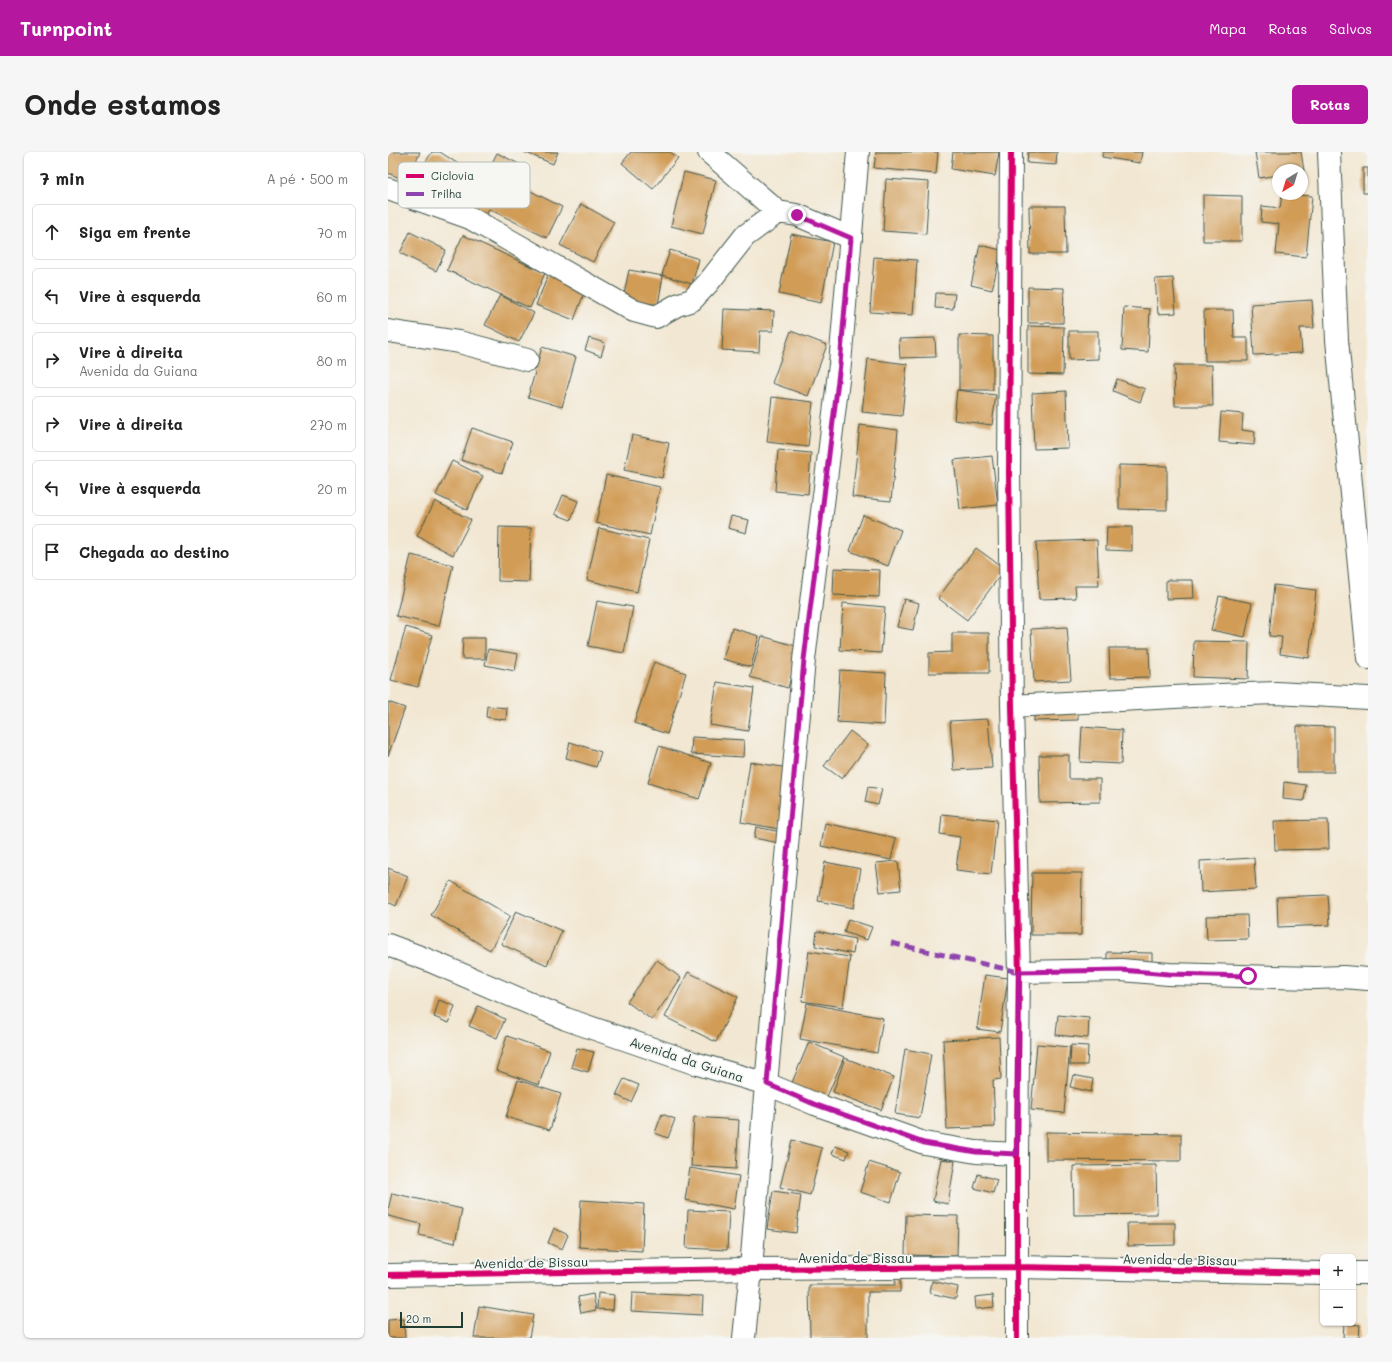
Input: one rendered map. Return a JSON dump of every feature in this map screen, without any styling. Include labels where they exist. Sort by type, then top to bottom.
[{"type":"street","points":[[709,152],[778,212],[797,215],[851,238]]},
{"type":"street","points":[[744,1338],[804,660],[840,364],[858,152]]},
{"type":"street","points":[[1011,152],[1009,474],[1012,706],[1019,972],[1017,1338]]},
{"type":"street","points":[[1329,152],[1337,340],[1368,658]]},
{"type":"street","points":[[388,189],[398,193]]},
{"type":"street","points":[[442,208],[470,218],[634,311],[656,317],[677,304],[692,300],[708,283],[745,236],[778,212]]},
{"type":"street","points":[[388,331],[459,342],[527,360]]},
{"type":"street","points":[[1012,706],[1276,693],[1368,698]]},
{"type":"street","name":"Avenida da Guiana","points":[[388,945],[428,960],[566,1020],[691,1062],[767,1084],[814,1104],[924,1143],[976,1152],[1017,1154]]},
{"type":"street","points":[[1019,972],[1121,970],[1169,974],[1307,978],[1343,977],[1368,979]]},
{"type":"street","name":"Avenida de Bissau","points":[[388,1275],[751,1269],[1017,1267],[1320,1273]]},
{"type":"street","points":[[1356,1273],[1368,1273]]},
{"type":"building","points":[[388,152],[420,152],[416,162],[398,162],[398,177],[388,173]]},
{"type":"building","points":[[432,152],[440,152],[455,162],[426,162]]},
{"type":"building","points":[[524,152],[558,152],[553,164]]},
{"type":"building","points":[[631,152],[670,152],[678,158],[653,189],[622,163]]},
{"type":"building","points":[[876,152],[938,152],[936,174],[874,168]]},
{"type":"building","points":[[953,152],[999,152],[995,176],[951,169]]},
{"type":"building","points":[[1028,152],[1057,152],[1056,165],[1027,163]]},
{"type":"building","points":[[1103,152],[1142,152],[1140,163],[1102,157]]},
{"type":"building","points":[[1255,152],[1301,152],[1303,164],[1272,164],[1272,176],[1259,178]]},
{"type":"building","points":[[497,153],[515,162],[492,162]]},
{"type":"building","points":[[1363,168],[1368,168],[1368,193],[1363,193]]},
{"type":"building","points":[[684,172],[716,180],[703,234],[671,226]]},
{"type":"building","points":[[886,179],[929,182],[926,234],[883,231]]},
{"type":"building","points":[[530,191],[562,207],[547,238],[489,209],[486,216],[469,208],[530,208]]},
{"type":"building","points":[[1203,195],[1242,196],[1242,241],[1203,241]]},
{"type":"building","points":[[1308,196],[1312,196],[1306,257],[1276,254],[1279,224],[1261,222],[1262,206],[1280,208],[1281,200],[1308,200]]},
{"type":"building","points":[[581,204],[614,222],[593,262],[560,245]]},
{"type":"building","points":[[1029,206],[1065,206],[1066,254],[1030,254]]},
{"type":"building","points":[[410,232],[446,250],[436,271],[400,253]]},
{"type":"building","points":[[791,234],[833,242],[821,303],[779,294]]},
{"type":"building","points":[[463,235],[545,273],[530,308],[447,270]]},
{"type":"building","points":[[980,245],[1001,250],[992,290],[971,285]]},
{"type":"building","points":[[670,250],[699,259],[692,284],[662,275]]},
{"type":"building","points":[[874,257],[917,260],[913,315],[870,312]]},
{"type":"building","points":[[629,270],[663,276],[658,305],[623,299]]},
{"type":"building","points":[[549,273],[586,288],[574,320],[536,305]]},
{"type":"building","points":[[1173,278],[1176,313],[1158,314],[1155,279]]},
{"type":"building","points":[[1028,287],[1064,288],[1063,323],[1028,323]]},
{"type":"building","points":[[936,293],[955,294],[953,309],[935,308]]},
{"type":"building","points":[[500,295],[534,313],[519,342],[485,325]]},
{"type":"building","points":[[1312,300],[1314,328],[1300,328],[1302,353],[1254,355],[1251,304]]},
{"type":"building","points":[[1124,307],[1150,309],[1148,352],[1122,350]]},
{"type":"building","points":[[724,309],[774,311],[773,331],[760,331],[759,352],[722,350]]},
{"type":"building","points":[[1204,310],[1233,310],[1234,338],[1248,338],[1248,361],[1205,361]]},
{"type":"building","points":[[1028,326],[1064,327],[1063,375],[1028,374]]},
{"type":"building","points":[[791,331],[827,345],[808,396],[772,383]]},
{"type":"building","points":[[1069,331],[1098,331],[1098,359],[1069,360]]},
{"type":"building","points":[[959,335],[993,336],[993,390],[959,390]]},
{"type":"building","points":[[589,338],[605,343],[601,356],[585,350]]},
{"type":"building","points":[[935,338],[936,357],[900,358],[899,339]]},
{"type":"building","points":[[542,347],[576,357],[562,407],[528,397]]},
{"type":"building","points":[[868,359],[907,364],[902,416],[862,412]]},
{"type":"building","points":[[1174,365],[1212,365],[1213,406],[1175,406]]},
{"type":"building","points":[[1117,379],[1145,389],[1140,402],[1113,391]]},
{"type":"building","points":[[957,390],[996,395],[992,425],[954,420]]},
{"type":"building","points":[[1066,391],[1068,448],[1034,449],[1032,393]]},
{"type":"building","points":[[772,397],[813,402],[808,447],[767,442]]},
{"type":"building","points":[[1221,412],[1243,414],[1242,430],[1255,432],[1254,445],[1219,442]]},
{"type":"building","points":[[860,425],[898,430],[891,501],[852,497]]},
{"type":"building","points":[[472,428],[513,442],[502,473],[461,460]]},
{"type":"building","points":[[632,435],[669,443],[662,478],[624,470]]},
{"type":"building","points":[[778,450],[811,453],[808,494],[775,491]]},
{"type":"building","points":[[992,456],[998,505],[960,509],[954,460]]},
{"type":"building","points":[[452,461],[483,476],[467,510],[436,495]]},
{"type":"building","points":[[1119,465],[1167,466],[1167,510],[1119,509]]},
{"type":"building","points":[[606,475],[660,487],[650,535],[596,523]]},
{"type":"building","points":[[563,495],[578,501],[571,520],[555,514]]},
{"type":"building","points":[[435,501],[471,520],[453,555],[417,536]]},
{"type":"building","points":[[863,515],[901,530],[888,566],[850,551]]},
{"type":"building","points":[[731,516],[749,520],[746,533],[728,528]]},
{"type":"building","points":[[499,527],[531,528],[529,582],[498,581]]},
{"type":"building","points":[[1107,527],[1132,527],[1132,551],[1106,550]]},
{"type":"building","points":[[599,528],[649,540],[637,592],[587,580]]},
{"type":"building","points":[[1097,540],[1099,586],[1075,586],[1076,598],[1039,599],[1036,542]]},
{"type":"building","points":[[976,548],[1005,569],[967,620],[938,598]]},
{"type":"building","points":[[411,555],[453,565],[439,626],[396,616]]},
{"type":"building","points":[[834,568],[880,570],[879,597],[833,595]]},
{"type":"building","points":[[1166,580],[1193,580],[1194,598],[1166,599]]},
{"type":"building","points":[[1274,585],[1316,590],[1309,658],[1280,654],[1282,637],[1269,636]]},
{"type":"building","points":[[1219,596],[1252,603],[1245,637],[1211,630]]},
{"type":"building","points":[[904,599],[919,603],[913,630],[897,627]]},
{"type":"building","points":[[597,601],[633,607],[624,653],[588,646]]},
{"type":"building","points":[[843,603],[885,607],[881,653],[840,650]]},
{"type":"building","points":[[406,627],[432,635],[418,687],[391,680]]},
{"type":"building","points":[[1067,627],[1071,680],[1034,682],[1031,629]]},
{"type":"building","points":[[732,628],[759,636],[751,667],[723,659]]},
{"type":"building","points":[[952,633],[989,633],[989,673],[929,673],[929,653],[952,652]]},
{"type":"building","points":[[762,636],[799,647],[788,688],[750,677]]},
{"type":"building","points":[[463,638],[485,638],[485,659],[462,659]]},
{"type":"building","points":[[1194,641],[1249,642],[1248,679],[1193,677]]},
{"type":"building","points":[[1109,648],[1149,648],[1150,677],[1110,678]]},
{"type":"building","points":[[488,649],[518,654],[515,671],[485,665]]},
{"type":"building","points":[[654,662],[686,673],[667,734],[634,723]]},
{"type":"building","points":[[840,670],[886,673],[884,725],[837,722]]},
{"type":"building","points":[[717,682],[754,688],[748,731],[710,725]]},
{"type":"building","points":[[388,702],[405,708],[388,756]]},
{"type":"building","points":[[487,706],[507,708],[506,720],[486,717]]},
{"type":"building","points":[[1078,707],[1078,720],[1034,721],[1034,708]]},
{"type":"building","points":[[988,719],[992,768],[954,770],[950,721]]},
{"type":"building","points":[[1297,726],[1334,727],[1334,772],[1297,772]]},
{"type":"building","points":[[1082,727],[1122,730],[1121,764],[1080,762]]},
{"type":"building","points":[[850,731],[868,745],[842,779],[824,766]]},
{"type":"building","points":[[692,737],[744,740],[743,757],[691,754]]},
{"type":"building","points":[[570,742],[601,752],[596,767],[566,758]]},
{"type":"building","points":[[659,746],[711,763],[699,799],[648,783]]},
{"type":"building","points":[[1039,755],[1069,755],[1069,779],[1100,779],[1100,802],[1040,803]]},
{"type":"building","points":[[750,762],[789,768],[779,829],[741,822]]},
{"type":"building","points":[[1284,782],[1306,785],[1304,801],[1283,799]]},
{"type":"building","points":[[868,787],[882,789],[878,805],[865,802]]},
{"type":"building","points":[[942,814],[997,820],[991,874],[956,870],[960,837],[940,834]]},
{"type":"building","points":[[1328,820],[1329,849],[1275,850],[1274,821]]},
{"type":"building","points":[[825,823],[896,838],[891,860],[821,846]]},
{"type":"building","points":[[756,827],[781,832],[779,843],[754,838]]},
{"type":"building","points":[[1254,858],[1256,889],[1201,892],[1200,861]]},
{"type":"building","points":[[898,861],[901,890],[880,892],[876,863]]},
{"type":"building","points":[[825,862],[861,869],[854,908],[818,901]]},
{"type":"building","points":[[388,868],[408,876],[396,906],[388,902]]},
{"type":"building","points":[[1032,873],[1082,873],[1081,935],[1031,935]]},
{"type":"building","points":[[451,881],[510,916],[490,950],[431,915]]},
{"type":"building","points":[[1328,895],[1330,925],[1278,927],[1277,897]]},
{"type":"building","points":[[516,911],[562,931],[547,965],[501,944]]},
{"type":"building","points":[[1247,915],[1248,939],[1207,940],[1206,916]]},
{"type":"building","points":[[848,919],[872,927],[867,940],[844,932]]},
{"type":"building","points":[[817,931],[855,939],[853,954],[815,946]]},
{"type":"building","points":[[809,951],[850,957],[843,1007],[802,1001]]},
{"type":"building","points":[[1107,952],[1152,953],[1152,966],[1107,964]]},
{"type":"building","points":[[657,960],[681,978],[652,1020],[627,1002]]},
{"type":"building","points":[[688,972],[738,997],[716,1042],[665,1017]]},
{"type":"building","points":[[985,975],[1008,978],[1000,1032],[977,1029]]},
{"type":"building","points":[[439,1000],[455,1006],[449,1023],[434,1017]]},
{"type":"building","points":[[807,1003],[883,1018],[877,1053],[800,1039]]},
{"type":"building","points":[[478,1006],[505,1019],[497,1038],[469,1026]]},
{"type":"building","points":[[1058,1015],[1089,1018],[1088,1038],[1056,1035]]},
{"type":"building","points":[[507,1036],[550,1051],[539,1085],[496,1070]]},
{"type":"building","points":[[999,1037],[1001,1079],[993,1080],[995,1127],[947,1129],[943,1040]]},
{"type":"building","points":[[809,1042],[844,1057],[826,1099],[791,1085]]},
{"type":"building","points":[[1037,1044],[1070,1047],[1064,1113],[1031,1110]]},
{"type":"building","points":[[1071,1045],[1088,1046],[1087,1065],[1070,1065]]},
{"type":"building","points":[[577,1048],[594,1052],[588,1072],[571,1067]]},
{"type":"building","points":[[905,1049],[931,1054],[920,1118],[895,1114]]},
{"type":"building","points":[[845,1058],[894,1077],[881,1110],[833,1092]]},
{"type":"building","points":[[1073,1075],[1093,1079],[1091,1092],[1070,1087]]},
{"type":"building","points":[[624,1079],[639,1085],[631,1102],[616,1095]]},
{"type":"building","points":[[518,1080],[561,1094],[550,1130],[506,1117]]},
{"type":"building","points":[[662,1114],[675,1119],[668,1138],[655,1133]]},
{"type":"building","points":[[694,1117],[739,1120],[736,1169],[691,1166]]},
{"type":"building","points":[[1046,1132],[1181,1134],[1181,1161],[1046,1160]]},
{"type":"building","points":[[792,1140],[822,1148],[810,1195],[780,1187]]},
{"type":"building","points":[[835,1146],[849,1151],[846,1159],[832,1154]]},
{"type":"building","points":[[941,1159],[955,1161],[948,1204],[933,1201]]},
{"type":"building","points":[[869,1162],[900,1172],[891,1202],[860,1192]]},
{"type":"building","points":[[1156,1165],[1157,1214],[1074,1215],[1073,1166]]},
{"type":"building","points":[[690,1168],[739,1176],[734,1209],[685,1200]]},
{"type":"building","points":[[978,1174],[997,1180],[993,1193],[974,1188]]},
{"type":"building","points":[[773,1191],[801,1195],[796,1233],[767,1229]]},
{"type":"building","points":[[392,1193],[462,1209],[455,1243],[419,1235],[421,1224],[388,1216]]},
{"type":"building","points":[[581,1200],[644,1204],[642,1251],[579,1247]]},
{"type":"building","points":[[688,1210],[729,1212],[727,1250],[686,1248]]},
{"type":"building","points":[[906,1215],[958,1216],[957,1256],[905,1255]]},
{"type":"building","points":[[1127,1223],[1175,1223],[1175,1245],[1128,1246]]},
{"type":"building","points":[[554,1228],[568,1235],[562,1249],[548,1243]]},
{"type":"building","points":[[895,1270],[900,1270],[900,1292],[868,1292],[868,1338],[810,1338],[809,1285],[895,1285]]},
{"type":"building","points":[[932,1281],[958,1287],[956,1299],[930,1293]]},
{"type":"building","points":[[598,1293],[614,1295],[613,1310],[597,1309]]},
{"type":"building","points":[[632,1293],[703,1296],[702,1315],[631,1311]]},
{"type":"building","points":[[593,1294],[596,1310],[581,1313],[578,1297]]},
{"type":"building","points":[[993,1295],[994,1307],[976,1309],[975,1297]]},
{"type":"building","points":[[479,1306],[533,1315],[529,1338],[474,1338]]},
{"type":"building","points":[[404,1319],[405,1338],[388,1338],[388,1320]]},
{"type":"building","points":[[1360,1325],[1359,1338],[1343,1338],[1344,1326]]},
{"type":"marked path","points":[[891,943],[1019,972]]},
{"type":"cycle path","points":[[1011,152],[1009,474],[1012,706],[1019,972],[1017,1338]]},
{"type":"cycle path","points":[[388,1275],[751,1269],[1017,1267],[1320,1273]]},
{"type":"route","points":[[797,215],[851,238],[840,364],[804,660],[767,1084],[814,1104],[924,1143],[976,1152],[1017,1154],[1019,972],[1121,970],[1169,974],[1248,976]]}]
